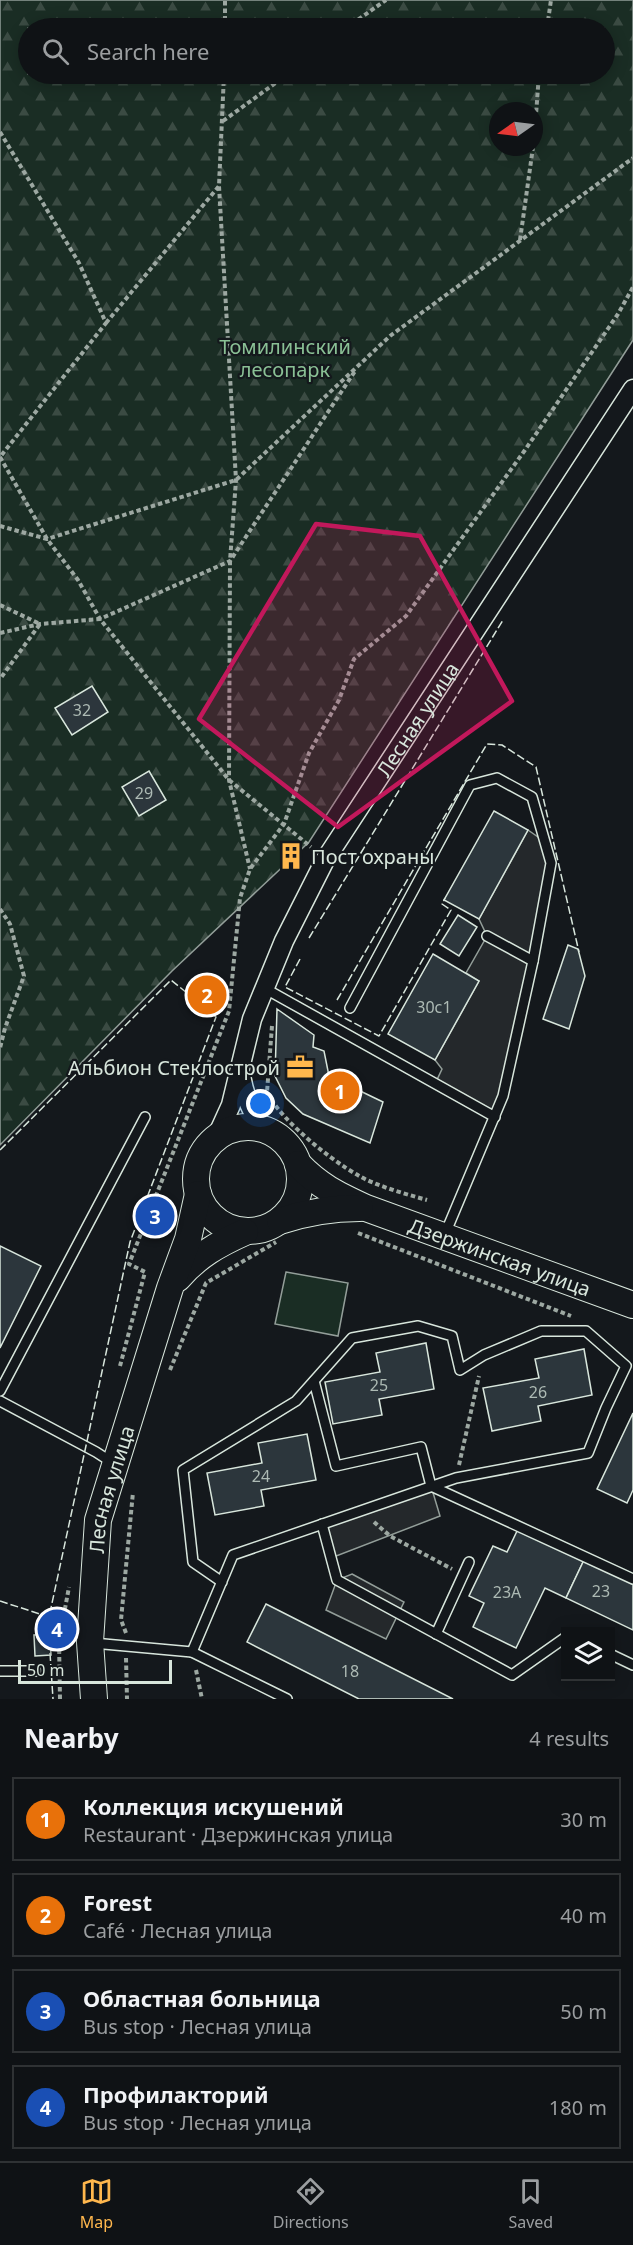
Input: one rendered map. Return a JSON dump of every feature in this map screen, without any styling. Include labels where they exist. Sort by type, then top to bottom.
[{"type":"main road","points":[[239,1128],[264,1129],[285,1142],[298,1164],[300,1176],[296,1201],[282,1230],[269,1227],[244,1232],[221,1224],[207,1211],[198,1194],[196,1182],[198,1163],[207,1147],[227,1131],[239,1128]]},
{"type":"main road","name":"Дзержинская улица","points":[[298,1164],[314,1181],[366,1208],[631,1301]]},
{"type":"main road","name":"Лесная улица","points":[[94,1699],[90,1642],[98,1520],[170,1288],[188,1239],[198,1194]]},
{"type":"main road","name":"Дзержинская улица","points":[[282,1230],[305,1212],[330,1208],[366,1208]]},
{"type":"main road","name":"Лесная улица","points":[[170,1288],[192,1262],[213,1246],[244,1232]]},
{"type":"street","name":"Лесная улица","points":[[216,1138],[231,1105],[252,1019],[264,988],[284,941],[325,860],[633,389]]},
{"type":"street","name":"Лесная улица","points":[[240,1068],[245,1098],[253,1115],[264,1129]]},
{"type":"lane","points":[[350,1008],[470,785],[496,778],[532,797],[551,863],[532,961],[503,1096],[445,1236]]},
{"type":"lane","points":[[488,936],[532,961]]},
{"type":"lane","points":[[264,988],[495,1116]]},
{"type":"lane","points":[[0,1391],[146,1117]]},
{"type":"lane","points":[[192,1652],[222,1582],[233,1555],[456,1478],[588,1453],[626,1366],[586,1331],[541,1331],[484,1355],[460,1370],[452,1336],[418,1326],[352,1338],[296,1401],[183,1470],[193,1562],[222,1582]]},
{"type":"lane","points":[[314,1381],[336,1466],[421,1447],[431,1486]]},
{"type":"lane","points":[[0,1401],[115,1464]]},
{"type":"lane","points":[[431,1486],[633,1579]]},
{"type":"lane","points":[[322,1524],[337,1580],[512,1675],[561,1640]]},
{"type":"lane","points":[[436,1634],[469,1562]]},
{"type":"lane","points":[[90,1642],[192,1652],[287,1699]]},
{"type":"lane","points":[[615,1656],[633,1665]]},
{"type":"lane","points":[[0,1671],[36,1671]]},
{"type":"path","points":[[225,0],[225,18]]},
{"type":"path","points":[[360,18],[386,0]]},
{"type":"path","points":[[548,18],[551,0]]},
{"type":"path","points":[[224,84],[219,186],[236,480],[230,561],[229,780],[250,869]]},
{"type":"path","points":[[222,122],[274,84]]},
{"type":"path","points":[[537,102],[538,84]]},
{"type":"path","points":[[0,132],[80,263],[106,323]]},
{"type":"path","points":[[520,240],[532,156]]},
{"type":"path","points":[[0,526],[47,539],[236,480],[390,336],[633,158]]},
{"type":"path","points":[[219,186],[0,457],[47,539],[78,580],[100,619],[229,780],[325,860]]},
{"type":"path","points":[[229,1011],[240,898],[250,869],[284,824],[309,753],[339,700],[354,659],[406,616],[525,450],[618,314],[633,287]]},
{"type":"path","points":[[0,633],[39,624],[100,619],[230,561],[360,364]]},
{"type":"path","points":[[0,605],[39,624]]},
{"type":"path","points":[[0,679],[39,624]]},
{"type":"path","points":[[0,909],[10,924],[24,976],[0,1048]]},
{"type":"path","points":[[272,1026],[267,1092],[271,1101],[288,1121],[348,1170],[373,1183],[427,1200]]},
{"type":"path","points":[[167,1378],[206,1283],[282,1230]]},
{"type":"path","points":[[348,1233],[359,1233],[574,1317]]},
{"type":"path","points":[[456,1478],[484,1355]]},
{"type":"path","points":[[127,1699],[126,1630],[121,1620],[129,1513],[133,1491]]},
{"type":"path","points":[[361,1510],[390,1536],[463,1575]]},
{"type":"path","points":[[192,1652],[202,1699]]},
{"type":"highlighted area","points":[[316,524],[420,536],[512,701],[338,827],[199,719]]},
{"type":"green space","name":"Томилинский лесопарк","points":[[0,0],[633,0],[633,340],[309,842],[172,971],[0,1145]]},
{"type":"green space","points":[[286,1272],[348,1283],[338,1336],[275,1324]]},
{"type":"shaded area","points":[[528,830],[545,842],[551,863],[495,1117],[435,1084],[442,1069],[435,1060],[479,981],[466,973],[487,936],[479,919]]},
{"type":"shaded area","points":[[431,1486],[440,1516],[331,1558],[322,1524]]},
{"type":"shaded area","points":[[352,1574],[404,1602],[386,1639],[326,1610],[337,1580]]},
{"type":"building","points":[[92,686],[108,712],[72,735],[55,708]]},
{"type":"building","points":[[149,771],[166,800],[139,816],[122,787]]},
{"type":"building","points":[[494,811],[528,830],[479,919],[444,900]]},
{"type":"building","name":"Пост охраны","points":[[290,848],[299,855],[292,864],[283,856]]},
{"type":"building","points":[[458,915],[477,927],[459,956],[440,944]]},
{"type":"building","points":[[568,945],[578,949],[585,976],[569,1029],[543,1019]]},
{"type":"building","points":[[433,954],[479,981],[435,1060],[388,1034]]},
{"type":"building","points":[[196,981],[225,998],[217,1014],[187,997]]},
{"type":"building","points":[[277,1009],[314,1035],[313,1047],[324,1051],[329,1076],[383,1102],[370,1143],[303,1114],[286,1098],[275,1076]]},
{"type":"building","points":[[0,1246],[41,1266],[0,1348]]},
{"type":"building","points":[[426,1343],[434,1389],[379,1399],[382,1415],[333,1424],[325,1382],[380,1372],[376,1353]]},
{"type":"building","points":[[584,1349],[592,1395],[538,1406],[541,1421],[492,1431],[483,1388],[539,1378],[535,1359]]},
{"type":"building","points":[[633,1413],[633,1490],[627,1503],[597,1489]]},
{"type":"building","points":[[307,1434],[316,1480],[261,1490],[264,1506],[215,1515],[207,1473],[262,1463],[258,1443]]},
{"type":"building","points":[[518,1529],[584,1560],[566,1598],[545,1588],[516,1648],[473,1627],[484,1603],[469,1596],[493,1546],[507,1552]]},
{"type":"building","points":[[584,1560],[633,1584],[633,1630],[566,1598]]},
{"type":"building","points":[[266,1604],[453,1699],[359,1699],[247,1642]]},
{"type":"building","points":[[50,1634],[51,1655],[35,1656],[34,1635]]},
{"type":"fence","points":[[309,938],[503,620]]},
{"type":"fence","points":[[337,1000],[487,744],[502,745],[536,767],[579,952]]},
{"type":"fence","points":[[300,959],[285,987],[379,1036],[451,910],[442,904],[445,898]]},
{"type":"fence","points":[[0,1150],[171,980],[192,997]]},
{"type":"fence","points":[[0,1601],[49,1617],[130,1242],[216,1017],[206,1008]]},
{"type":"fence","points":[[48,1617],[50,1638]]},
{"type":"fence","points":[[50,1653],[53,1699]]},
{"type":"place","name":"Пост охраны","points":[[291,856]]},
{"type":"place","name":"Forest","points":[[207,995]]},
{"type":"place","name":"Альбион Стеклострой","points":[[300,1067]]},
{"type":"place","name":"Коллекция искушений","points":[[340,1091]]},
{"type":"place","name":"Областная больница","points":[[155,1216]]},
{"type":"place","name":"Профилакторий","points":[[57,1629]]}]
